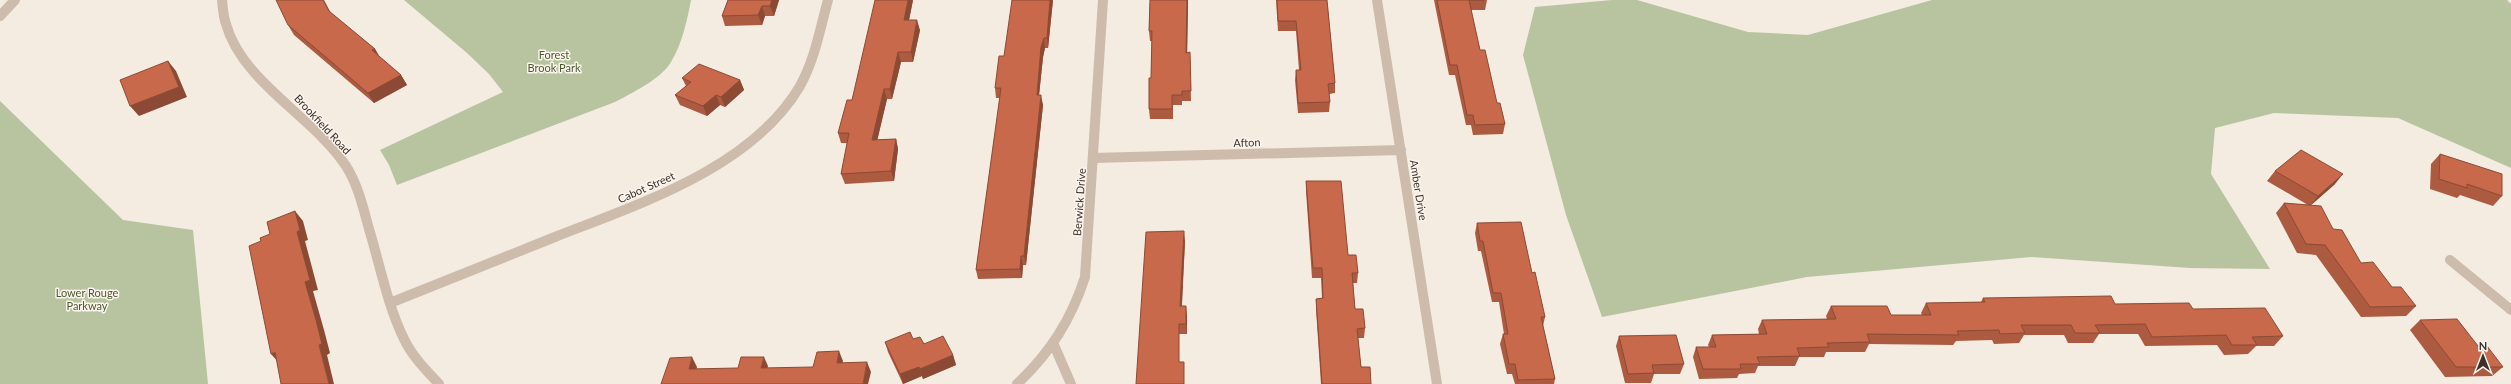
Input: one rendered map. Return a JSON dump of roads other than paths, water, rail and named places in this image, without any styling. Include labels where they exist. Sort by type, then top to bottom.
[{"type":"street","points":[[0,16],[15,0]]},
{"type":"street","name":"Brookfield Road","points":[[222,0],[227,32],[243,60],[314,128],[345,164],[361,199],[390,303],[405,339],[421,365],[439,384]]},
{"type":"street","name":"Cabot Street","points":[[390,303],[656,197],[696,178],[732,155],[762,130],[783,109],[801,83],[811,62],[828,0]]},
{"type":"street","name":"Berwick Drive","points":[[1017,384],[1039,364],[1062,334],[1078,302],[1085,277],[1094,158],[1103,0]]},
{"type":"street","name":"Amber Drive","points":[[1377,0],[1437,384]]},
{"type":"street","name":"Afton","points":[[1094,158],[1401,150]]},
{"type":"street","points":[[2450,260],[2511,310]]},
{"type":"street","points":[[1054,345],[1071,384]]},
{"type":"park label","name":"Forest Brook Park","points":[[554,60]]},
{"type":"park label","name":"Lower Rouge Parkway","points":[[87,298]]}]
